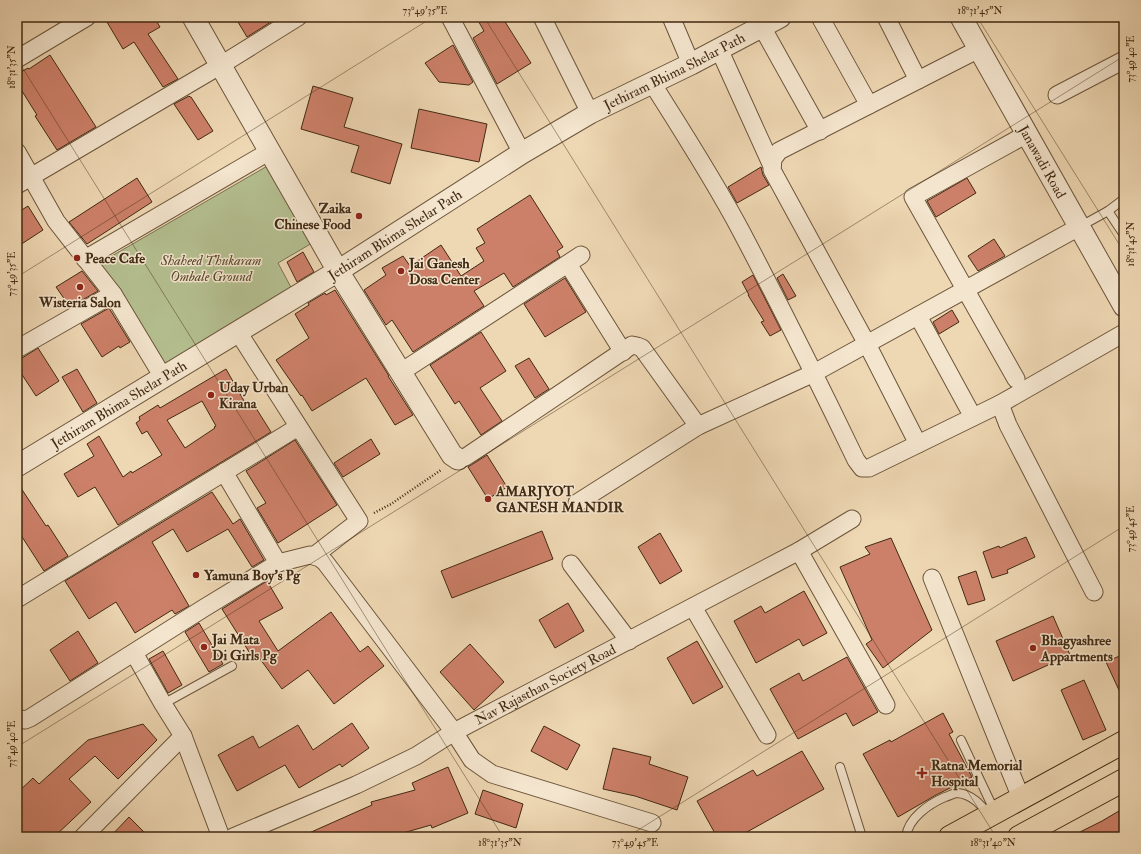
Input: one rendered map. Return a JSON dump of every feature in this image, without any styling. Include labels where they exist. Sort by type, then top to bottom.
[{"type":"main road","points":[[950,837],[1124,742]]},
{"type":"main road","points":[[1028,835],[1124,780]]},
{"type":"street","points":[[17,59],[87,17]]},
{"type":"street","points":[[192,17],[221,64],[338,271],[452,455],[458,459],[466,457],[632,346],[642,348],[698,426]]},
{"type":"street","points":[[24,180],[298,17]]},
{"type":"street","points":[[450,17],[522,153]]},
{"type":"street","points":[[542,17],[590,113]]},
{"type":"street","points":[[671,17],[691,64]]},
{"type":"street","name":"Jethiram Bhima Shelar Path","points":[[17,466],[338,271],[522,153],[590,113],[691,64],[780,17]]},
{"type":"street","points":[[820,17],[869,105]]},
{"type":"street","points":[[886,17],[918,80]]},
{"type":"street","name":"Janawadi Road","points":[[961,17],[1124,306]]},
{"type":"street","points":[[762,27],[820,130]]},
{"type":"street","points":[[719,49],[772,166],[772,170],[867,344],[918,444]]},
{"type":"street","points":[[772,166],[773,159],[779,151],[979,49]]},
{"type":"street","points":[[1057,95],[1124,60]]},
{"type":"street","points":[[652,83],[697,155],[741,230],[814,373],[856,460],[862,468],[869,468],[1000,404],[1124,333]]},
{"type":"street","points":[[1016,379],[913,197],[1027,134]]},
{"type":"street","points":[[85,259],[270,151]]},
{"type":"street","points":[[17,152],[24,180],[113,294],[163,377]]},
{"type":"street","points":[[577,503],[698,426],[814,373],[1080,227]]},
{"type":"street","points":[[401,372],[574,260],[623,352]]},
{"type":"street","points":[[17,349],[113,294]]},
{"type":"street","points":[[918,316],[973,417]]},
{"type":"street","points":[[238,332],[359,521],[315,555]]},
{"type":"street","points":[[1000,404],[1008,425],[1094,592]]},
{"type":"street","points":[[17,599],[298,427]]},
{"type":"street","points":[[224,472],[278,563]]},
{"type":"street","name":"Nav Rajasthan Society Road","points":[[233,837],[362,782],[416,756],[454,732],[799,551],[852,519]]},
{"type":"street","points":[[799,551],[886,706]]},
{"type":"street","points":[[17,718],[25,720],[30,718],[278,563],[305,555],[315,555],[326,562],[454,732],[472,760],[492,774],[652,823]]},
{"type":"street","points":[[571,564],[629,641]]},
{"type":"street","points":[[932,578],[1021,798]]},
{"type":"street","points":[[693,607],[767,736]]},
{"type":"street","points":[[134,653],[183,736],[221,837]]},
{"type":"street","points":[[84,837],[183,736]]},
{"type":"lane","points":[[1080,227],[1108,211],[1124,198]]},
{"type":"lane","points":[[1108,211],[1124,234]]},
{"type":"lane","points":[[163,704],[232,666]]},
{"type":"lane","points":[[961,740],[992,814]]},
{"type":"lane","points":[[840,767],[862,837]]},
{"type":"lane","points":[[906,837],[907,831],[912,822],[924,810],[934,803],[956,793],[972,798],[992,814]]},
{"type":"path","points":[[359,521],[391,504],[458,459]]},
{"type":"green space","name":"Shaheed Thukaram Ombale Ground","points":[[276,161],[319,239],[278,263],[293,291],[160,368],[98,264]]},
{"type":"building","points":[[104,17],[154,17],[160,27],[148,34],[178,79],[163,87],[134,42],[123,49]]},
{"type":"building","points":[[235,17],[279,17],[247,37]]},
{"type":"building","points":[[476,17],[502,17],[531,63],[497,84],[473,38],[484,31]]},
{"type":"building","points":[[453,45],[473,82],[469,85],[439,82],[425,63]]},
{"type":"building","points":[[50,55],[96,127],[57,150],[35,116],[37,115],[17,83],[17,74],[28,68],[29,69]]},
{"type":"building","points":[[313,86],[353,98],[344,127],[402,144],[390,184],[351,172],[359,146],[301,129]]},
{"type":"building","points":[[189,96],[213,131],[198,140],[174,104]]},
{"type":"building","points":[[419,109],[487,124],[479,162],[411,148]]},
{"type":"building","points":[[761,167],[763,175],[769,185],[737,203],[728,187]]},
{"type":"building","points":[[137,178],[152,202],[87,244],[69,222]]},
{"type":"building","points":[[967,178],[976,193],[936,217],[927,201]]},
{"type":"building","points":[[530,195],[563,247],[557,251],[560,257],[513,287],[504,273],[474,291],[484,306],[413,352],[392,320],[386,325],[364,290],[386,275],[382,268],[403,256],[410,266],[441,245],[461,276],[484,261],[476,248],[485,243],[477,229]]},
{"type":"building","points":[[28,206],[43,230],[17,247],[17,213]]},
{"type":"building","points":[[994,239],[1005,256],[978,271],[968,256]]},
{"type":"building","points":[[303,252],[314,272],[297,282],[287,262]]},
{"type":"building","points":[[82,271],[98,291],[70,307],[56,287]]},
{"type":"building","points":[[783,274],[796,296],[788,300],[777,278]]},
{"type":"building","points":[[753,275],[781,330],[770,336],[761,322],[764,321],[742,282]]},
{"type":"building","points":[[565,278],[586,312],[545,337],[524,304]]},
{"type":"building","points":[[335,290],[413,415],[395,425],[366,378],[312,411],[276,360],[309,338],[295,314],[309,305],[308,303],[325,293],[326,295]]},
{"type":"building","points":[[109,308],[130,342],[120,348],[119,346],[102,357],[81,324]]},
{"type":"building","points":[[952,310],[959,322],[939,334],[933,322]]},
{"type":"building","points":[[481,332],[506,371],[480,388],[502,421],[481,435],[459,401],[455,404],[430,365]]},
{"type":"building","points":[[38,348],[59,381],[36,396],[17,367],[17,359],[22,358]]},
{"type":"building","points":[[529,358],[549,389],[535,398],[515,366]]},
{"type":"building","points":[[77,369],[97,403],[83,412],[62,377]]},
{"type":"building","points":[[226,369],[248,408],[254,405],[271,432],[118,525],[95,487],[78,497],[64,474],[94,456],[87,444],[99,436],[123,477],[131,471],[132,473],[162,455],[147,431],[142,434],[136,423],[140,420],[139,417],[158,405],[160,408]],"holes":[[[202,401],[216,426],[185,448],[167,420]]]},
{"type":"building","points":[[371,439],[380,454],[343,477],[334,463]]},
{"type":"building","points":[[295,440],[337,505],[278,543],[257,508],[266,503],[246,471]]},
{"type":"building","points":[[487,455],[507,487],[488,499],[468,467]]},
{"type":"building","points":[[17,482],[68,556],[44,571],[17,529]]},
{"type":"building","points":[[212,492],[233,524],[240,519],[264,560],[252,567],[228,529],[187,552],[173,529],[152,542],[189,606],[175,614],[172,610],[135,633],[116,602],[89,619],[65,581]]},
{"type":"building","points":[[542,531],[553,559],[452,598],[441,571]]},
{"type":"building","points":[[660,533],[682,571],[660,584],[638,547]]},
{"type":"building","points":[[1026,537],[1035,557],[1007,570],[1008,573],[992,578],[983,552],[999,546],[1000,548]]},
{"type":"building","points":[[891,538],[932,630],[883,668],[866,644],[872,640],[840,567],[870,554],[865,547]]},
{"type":"building","points":[[976,571],[985,600],[968,605],[958,577]]},
{"type":"building","points":[[267,581],[283,608],[259,621],[278,651],[331,612],[360,652],[368,646],[384,666],[334,704],[308,670],[282,689],[255,652],[251,655],[222,609]]},
{"type":"building","points":[[804,591],[827,633],[803,646],[799,639],[756,663],[734,621],[761,606],[765,613]]},
{"type":"building","points":[[568,603],[584,631],[555,648],[539,620]]},
{"type":"building","name":"Bhagyashree Appartments","points":[[1053,616],[1070,655],[1013,681],[996,641]]},
{"type":"building","name":"Jai Mata Di Girls Pg","points":[[199,623],[223,664],[209,672],[185,632]]},
{"type":"building","points":[[78,631],[98,663],[70,681],[50,650]]},
{"type":"building","points":[[697,641],[723,687],[693,704],[667,658]]},
{"type":"building","points":[[470,644],[504,682],[474,710],[440,672]]},
{"type":"building","points":[[163,651],[182,685],[168,693],[149,659]]},
{"type":"building","points":[[1124,654],[1124,701],[1106,662]]},
{"type":"building","points":[[847,657],[878,712],[853,726],[846,713],[798,739],[770,689],[799,673],[803,681]]},
{"type":"building","points":[[1084,680],[1106,730],[1083,740],[1061,690]]},
{"type":"building","points":[[943,713],[953,732],[949,734],[972,777],[936,795],[898,817],[863,754],[890,740],[891,742]]},
{"type":"building","points":[[352,723],[369,748],[342,767],[340,764],[299,788],[285,765],[237,791],[218,755],[253,736],[259,748],[298,725],[313,750]]},
{"type":"building","points":[[143,724],[157,740],[118,779],[95,756],[69,779],[91,802],[54,837],[17,837],[17,793],[33,778],[39,784],[88,740]]},
{"type":"building","points":[[544,726],[580,745],[567,770],[531,751]]},
{"type":"building","points":[[613,748],[651,757],[649,764],[688,777],[677,810],[635,796],[603,789]]},
{"type":"building","points":[[802,751],[824,789],[738,837],[717,837],[697,801],[753,770],[757,776]]},
{"type":"building","points":[[448,767],[468,813],[432,828],[431,825],[389,837],[300,837],[372,805],[371,802],[415,790],[412,783]]},
{"type":"building","points":[[483,790],[523,804],[516,828],[475,814]]},
{"type":"building","points":[[1124,808],[1124,837],[1070,837],[1102,821]]},
{"type":"building","points":[[129,817],[149,837],[110,837]]},
{"type":"place","name":"Zaika Chinese Food","points":[[359,216]]},
{"type":"place","name":"Peace Cafe","points":[[77,258]]},
{"type":"place","name":"Jai Ganesh Dosa Center","points":[[401,271]]},
{"type":"place","name":"Wisteria Salon","points":[[80,287]]},
{"type":"place","name":"Uday Urban Kirana","points":[[211,395]]},
{"type":"place","name":"AMARJYOT GANESH MANDIR","points":[[488,499]]},
{"type":"place","name":"Yamuna Boy's Pg","points":[[196,575]]},
{"type":"place","name":"Jai Mata Di Girls Pg","points":[[204,647]]},
{"type":"place","name":"Bhagyashree Appartments","points":[[1033,648]]},
{"type":"place","name":"Ratna Memorial Hospital","points":[[922,773]]}]
